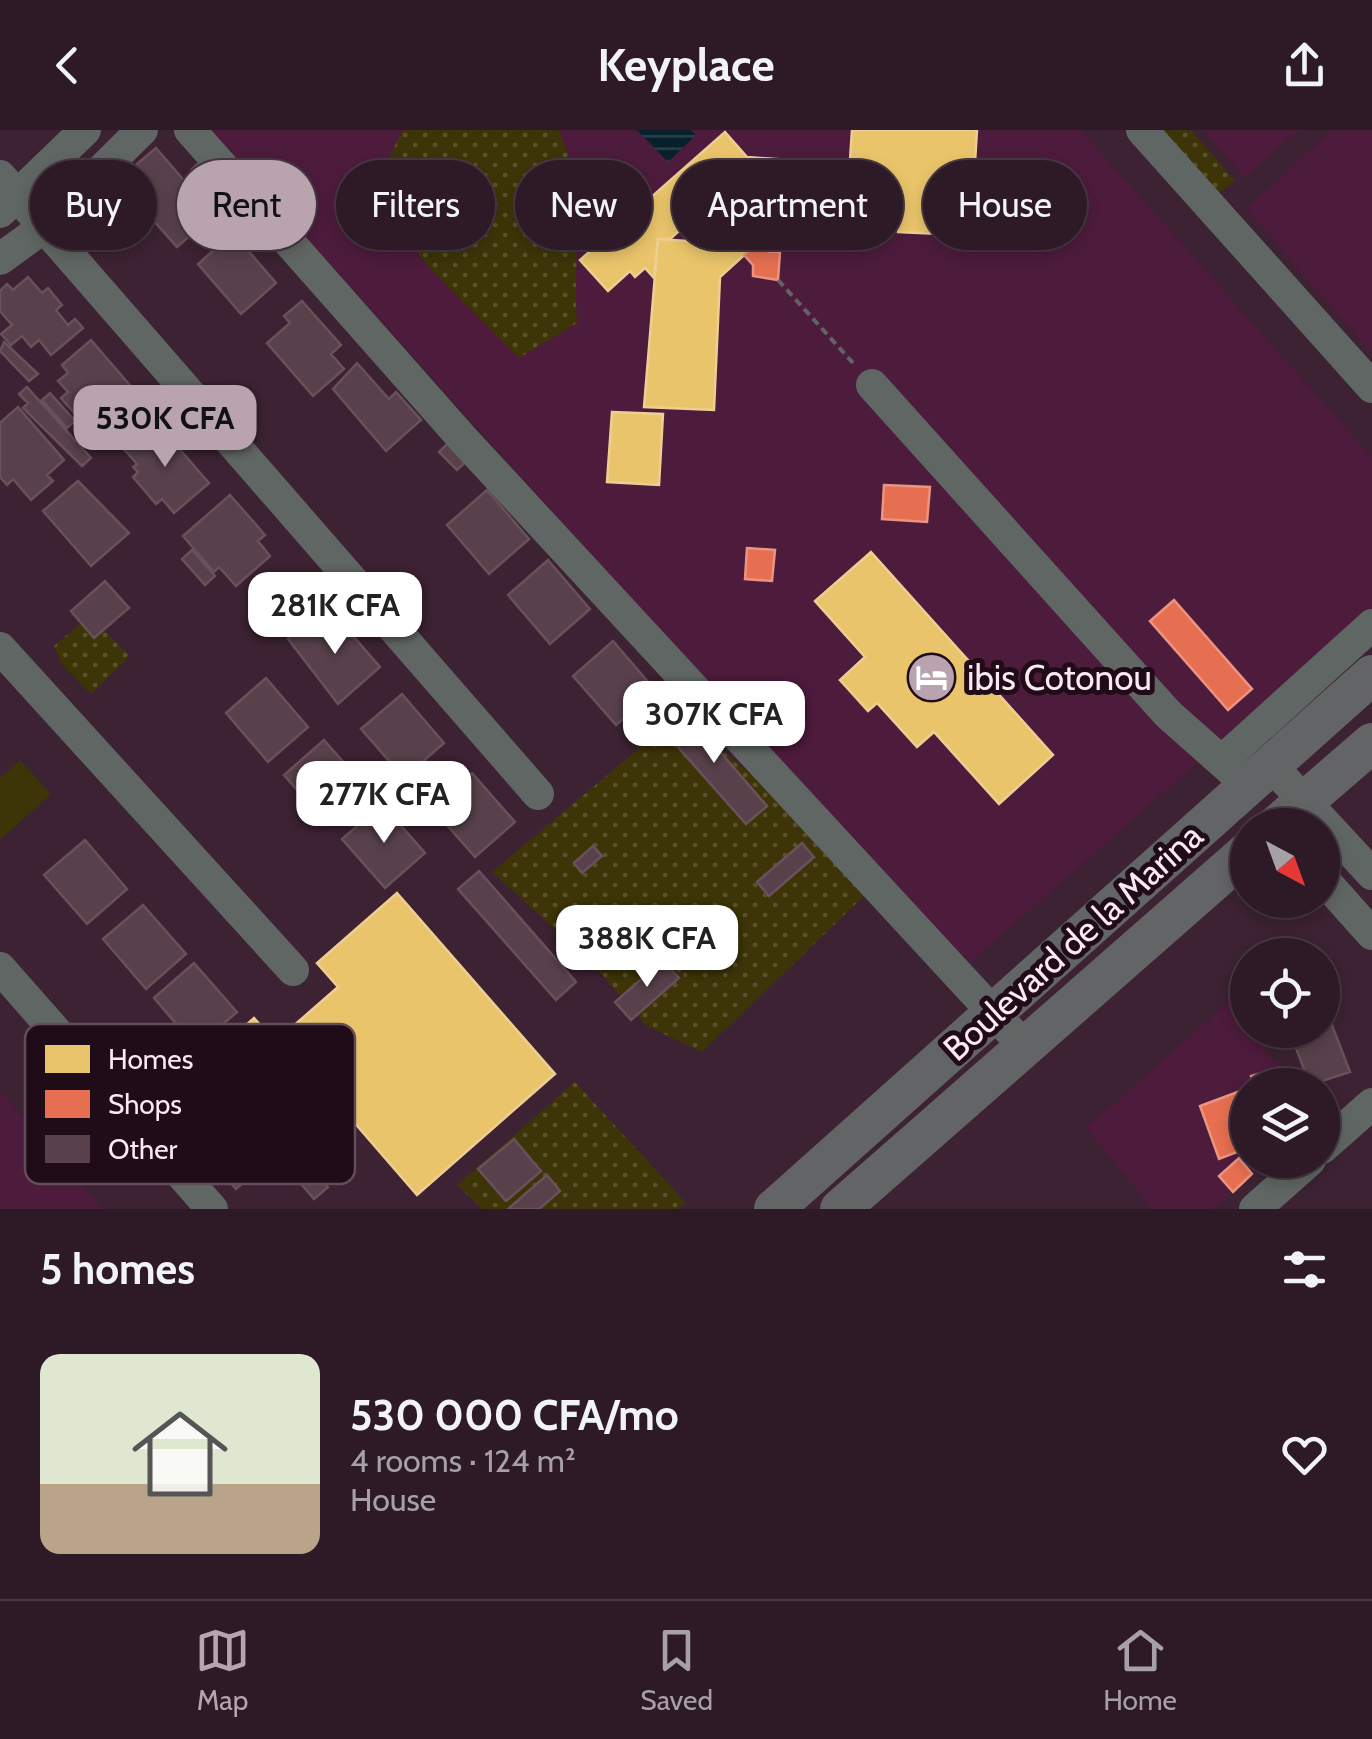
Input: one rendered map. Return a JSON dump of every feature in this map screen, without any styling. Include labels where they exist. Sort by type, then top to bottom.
[{"type":"main road","name":"Boulevard de la Marina","points":[[774,1209],[995,1014],[1245,775],[1372,675]]},
{"type":"main road","points":[[1296,808],[1372,743]]},
{"type":"main road","name":"Boulevard de la Marina","points":[[840,1209],[1230,867]]},
{"type":"street","points":[[30,215],[6,194],[85,130]]},
{"type":"street","points":[[112,160],[142,130]]},
{"type":"street","points":[[190,130],[463,439],[1024,1046]]},
{"type":"street","points":[[1142,130],[1372,386]]},
{"type":"street","points":[[0,259],[30,237]]},
{"type":"street","points":[[64,250],[332,552],[538,794]]},
{"type":"street","points":[[872,386],[1168,714],[1245,775],[1277,808]]},
{"type":"street","points":[[1245,775],[1372,624]]},
{"type":"street","points":[[0,648],[293,970]]},
{"type":"street","points":[[1340,853],[1372,874]]},
{"type":"street","points":[[1340,898],[1372,934]]},
{"type":"street","points":[[0,968],[49,1024]]},
{"type":"street","points":[[1340,1132],[1372,1104]]},
{"type":"street","points":[[1255,1209],[1290,1178]]},
{"type":"street","points":[[190,1184],[212,1209]]},
{"type":"path","points":[[778,280],[872,386]]},
{"type":"shaded area","points":[[210,130],[1081,130],[1372,457],[1372,609],[963,969],[316,248],[316,160],[237,160]]},
{"type":"shaded area","points":[[403,130],[558,130],[569,160],[515,160],[515,250],[577,250],[577,323],[519,358],[415,250],[495,250],[495,160],[388,160]]},
{"type":"shaded area","points":[[1161,130],[1191,130],[1235,181],[1218,194]]},
{"type":"shaded area","points":[[1203,130],[1299,130],[1245,178]]},
{"type":"shaded area","points":[[1332,130],[1372,130],[1372,354],[1246,209]]},
{"type":"shaded area","points":[[89,616],[130,656],[91,694],[61,663],[54,646]]},
{"type":"shaded area","points":[[680,714],[811,826],[869,891],[702,1052],[647,1026],[592,963],[492,872]]},
{"type":"shaded area","points":[[20,760],[51,794],[0,840],[0,778]]},
{"type":"shaded area","points":[[1230,1001],[1230,1048],[1264,1048],[1278,1068],[1230,1068],[1230,1178],[1249,1178],[1214,1209],[1152,1209],[1086,1128]]},
{"type":"shaded area","points":[[575,1082],[686,1203],[678,1209],[482,1209],[457,1185]]},
{"type":"shaded area","points":[[0,1091],[25,1119],[25,1184],[82,1184],[104,1209],[0,1209]]},
{"type":"water","points":[[637,130],[691,130],[696,135],[668,162]]},
{"type":"building: Homes","points":[[852,130],[977,130],[975,160],[923,160],[923,233],[903,232],[903,160],[850,160]]},
{"type":"building: Homes","points":[[725,132],[748,160],[693,160]]},
{"type":"building: Homes","points":[[747,157],[790,160],[748,160]]},
{"type":"building: Homes","points":[[672,179],[672,237],[658,239],[654,278],[645,268],[635,277],[630,271],[608,291],[580,260],[591,250],[652,250],[652,196]]},
{"type":"building: Homes","points":[[658,239],[672,240],[672,250],[750,250],[720,277],[714,410],[644,407]]},
{"type":"building: Homes","points":[[612,412],[663,414],[659,485],[607,482]]},
{"type":"building: Homes","points":[[871,552],[1053,755],[999,804],[934,732],[917,747],[877,703],[868,711],[840,680],[865,657],[815,601]]},
{"type":"building: Homes","points":[[397,893],[555,1074],[417,1195],[355,1123],[355,1024],[296,1024],[338,987],[317,963]]},
{"type":"building: Shops","points":[[750,250],[780,252],[778,280],[753,276],[753,265],[744,255]]},
{"type":"building: Shops","points":[[884,485],[930,487],[927,522],[882,519]]},
{"type":"building: Shops","points":[[747,548],[775,550],[772,581],[745,579]]},
{"type":"building: Shops","points":[[1174,600],[1252,689],[1228,710],[1150,621]]},
{"type":"building: Shops","points":[[1230,1095],[1230,1155],[1219,1159],[1200,1106]]},
{"type":"building: Shops","points":[[1230,1166],[1230,1178],[1248,1178],[1233,1192],[1219,1176]]},
{"type":"building: Other","points":[[156,148],[177,172],[177,247],[157,225],[157,160],[142,160]]},
{"type":"building: Other","points":[[214,250],[248,250],[276,283],[241,314],[198,264]]},
{"type":"building: Other","points":[[28,277],[42,293],[48,288],[62,305],[56,310],[68,325],[75,319],[83,328],[51,355],[39,340],[31,347],[22,336],[11,345],[1,334],[12,325],[0,311],[0,291],[7,284],[13,290]]},
{"type":"building: Other","points":[[302,301],[341,345],[331,354],[344,369],[313,396],[267,343],[290,323],[284,316]]},
{"type":"building: Other","points":[[91,340],[141,398],[102,431],[83,409],[76,415],[61,398],[68,392],[58,381],[68,373],[62,365]]},
{"type":"building: Other","points":[[4,342],[38,374],[29,381],[0,351]]},
{"type":"building: Other","points":[[357,363],[389,399],[396,392],[421,420],[386,451],[333,389]]},
{"type":"building: Other","points":[[27,387],[91,458],[82,466],[23,408],[28,403],[19,394]]},
{"type":"building: Other","points":[[50,393],[75,421],[67,428],[42,400]]},
{"type":"building: Other","points":[[18,407],[64,460],[47,475],[53,481],[31,500],[13,479],[7,485],[0,477],[0,423]]},
{"type":"building: Other","points":[[163,430],[209,483],[174,513],[162,499],[156,504],[133,477],[138,472],[133,467],[137,464],[122,447],[139,432],[148,442]]},
{"type":"building: Other","points":[[457,434],[475,453],[457,470],[439,452]]},
{"type":"building: Other","points":[[78,481],[129,533],[91,566],[43,511]]},
{"type":"building: Other","points":[[487,490],[529,539],[489,574],[447,525]]},
{"type":"building: Other","points":[[230,495],[265,535],[258,541],[270,556],[236,586],[219,567],[214,572],[183,536]]},
{"type":"building: Other","points":[[192,550],[215,576],[205,585],[182,559]]},
{"type":"building: Other","points":[[548,560],[590,609],[550,644],[508,595]]},
{"type":"building: Other","points":[[105,581],[129,608],[94,638],[71,611]]},
{"type":"building: Other","points":[[334,614],[380,667],[338,704],[288,639],[306,624],[313,632]]},
{"type":"building: Other","points":[[613,641],[656,691],[616,725],[573,676]]},
{"type":"building: Other","points":[[266,678],[308,727],[268,762],[226,713]]},
{"type":"building: Other","points":[[402,694],[444,743],[404,778],[361,729]]},
{"type":"building: Other","points":[[683,709],[767,806],[746,824],[661,728]]},
{"type":"building: Other","points":[[324,740],[367,789],[327,824],[284,775]]},
{"type":"building: Other","points":[[472,773],[515,822],[475,857],[432,808]]},
{"type":"building: Other","points":[[382,804],[425,853],[385,888],[342,839]]},
{"type":"building: Other","points":[[85,840],[127,889],[87,924],[44,875]]},
{"type":"building: Other","points":[[802,843],[814,857],[769,896],[757,882]]},
{"type":"building: Other","points":[[593,846],[602,856],[582,873],[574,863]]},
{"type":"building: Other","points":[[479,871],[576,982],[556,1000],[458,889]]},
{"type":"building: Other","points":[[143,905],[186,954],[146,989],[103,939]]},
{"type":"building: Other","points":[[640,918],[667,950],[645,969],[618,937]]},
{"type":"building: Other","points":[[717,919],[726,929],[679,971],[670,961]]},
{"type":"building: Other","points":[[663,960],[679,978],[631,1020],[615,1002]]},
{"type":"building: Other","points":[[194,963],[237,1012],[223,1024],[176,1024],[154,998]]},
{"type":"building: Other","points":[[1340,1046],[1350,1072],[1340,1075],[1340,1068],[1304,1068],[1296,1048]]},
{"type":"building: Other","points":[[514,1139],[541,1171],[506,1201],[478,1169]]},
{"type":"building: Other","points":[[547,1175],[560,1191],[539,1209],[508,1209]]},
{"type":"building: Other","points":[[301,1184],[328,1187],[314,1199]]},
{"type":"place","name":"ibis Cotonou","points":[[932,678]]}]
